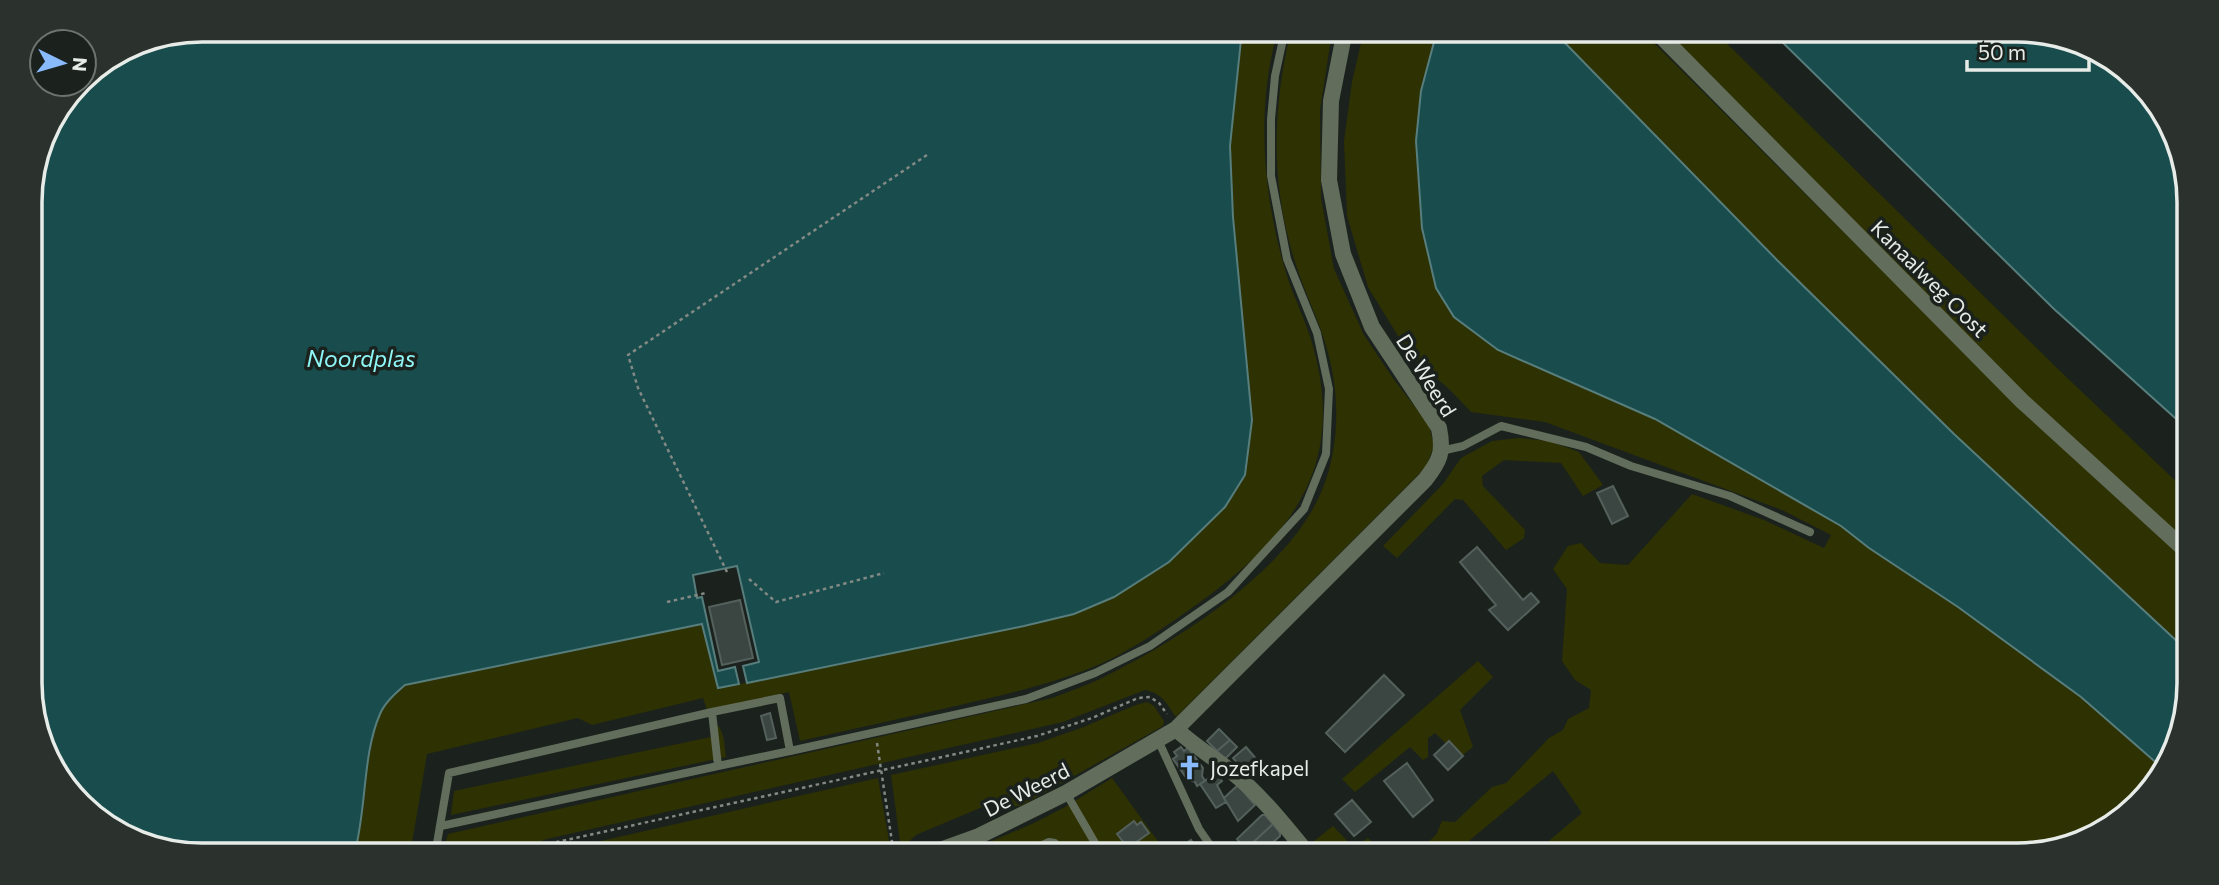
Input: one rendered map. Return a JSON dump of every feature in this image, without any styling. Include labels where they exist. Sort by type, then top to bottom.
[{"type":"street","name":"De Weerd","points":[[962,843],[1066,793],[1176,729],[1438,464],[1441,451],[1439,428],[1372,327],[1343,254],[1329,180],[1331,101],[1343,42]]},
{"type":"street","name":"Kanaalweg Oost","points":[[1667,42],[2022,401],[2177,543]]},
{"type":"street","points":[[1176,729],[1233,773],[1299,843]]},
{"type":"lane","points":[[442,826],[1026,699],[1095,673],[1150,646],[1228,592],[1304,509],[1326,454],[1329,389],[1317,333],[1287,259],[1271,176],[1270,119],[1282,42]]},
{"type":"lane","points":[[1441,451],[1463,446],[1501,426],[1586,447],[1631,466],[1730,496],[1810,532]]},
{"type":"lane","points":[[438,843],[449,773],[780,698],[790,751]]},
{"type":"lane","points":[[712,712],[718,766]]},
{"type":"lane","points":[[1158,740],[1199,829],[1209,843]]},
{"type":"lane","points":[[1066,793],[1095,843]]},
{"type":"path","points":[[727,572],[638,388],[628,355],[927,155]]},
{"type":"path","points":[[749,579],[776,602],[884,573]]},
{"type":"path","points":[[667,601],[706,593]]},
{"type":"path","points":[[553,843],[1037,736],[1092,718],[1138,698],[1150,696],[1159,703],[1176,729]]},
{"type":"path","points":[[876,732],[892,843]]},
{"type":"green space","points":[[1241,42],[1275,42],[1266,91],[1264,122],[1268,185],[1279,246],[1314,350],[1322,394],[1322,434],[1314,469],[1300,501],[1279,531],[1253,559],[1223,585],[1142,641],[1105,662],[1076,673],[1008,694],[800,741],[789,692],[707,710],[703,698],[592,725],[578,718],[427,754],[412,843],[357,843],[374,730],[385,706],[405,685],[702,624],[718,688],[786,675],[1114,597],[1169,562],[1225,507],[1245,474],[1252,420],[1233,217],[1230,146]]},
{"type":"green space","points":[[1289,42],[1331,42],[1320,110],[1321,198],[1334,269],[1364,335],[1429,425],[1434,446],[1426,467],[1176,717],[1167,703],[1145,690],[1063,722],[536,843],[445,843],[448,834],[1052,698],[1100,679],[1165,644],[1226,602],[1254,578],[1302,527],[1318,499],[1331,463],[1336,425],[1332,367],[1300,275],[1282,205],[1278,176],[1277,119]]},
{"type":"green space","points":[[1361,42],[1434,42],[1421,91],[1416,141],[1422,228],[1436,288],[1454,317],[1498,350],[1655,419],[1841,526],[2081,697],[2156,762],[2137,788],[2097,822],[2058,838],[2038,842],[1546,843],[1582,813],[1553,771],[1466,843],[1427,843],[1436,835],[1442,821],[1455,822],[1492,787],[1506,783],[1549,738],[1563,730],[1568,719],[1589,708],[1591,690],[1575,680],[1562,661],[1567,589],[1553,569],[1568,546],[1581,543],[1600,563],[1628,565],[1692,494],[1764,520],[1824,548],[1831,535],[1782,510],[1545,422],[1471,412],[1409,354],[1368,287],[1347,216],[1344,141],[1352,82]]},
{"type":"green space","points":[[1563,42],[1653,42],[1976,362],[2177,552],[2177,641],[1954,434],[1778,261]]},
{"type":"green space","points":[[1671,42],[1725,42],[2177,482],[2177,535],[2000,373]]},
{"type":"green space","points":[[1519,438],[1549,441],[1579,452],[1603,485],[1583,496],[1561,463],[1504,460],[1482,476],[1483,486],[1525,530],[1524,538],[1506,550],[1463,500],[1455,499],[1397,558],[1383,546],[1443,484],[1461,458],[1492,441]]},
{"type":"green space","points":[[1478,661],[1493,677],[1460,710],[1473,747],[1460,757],[1435,733],[1428,738],[1428,757],[1423,760],[1410,747],[1355,792],[1342,779]]},
{"type":"green space","points":[[1147,702],[1154,706],[1164,721],[1163,726],[1021,806],[1011,806],[1006,797],[916,835],[907,843],[900,843],[891,775],[1038,743]]},
{"type":"green space","points":[[711,720],[721,731],[726,757],[451,815],[454,791],[711,737]]},
{"type":"green space","points":[[878,778],[889,843],[592,843]]},
{"type":"green space","points":[[1112,778],[1159,843],[987,843],[1065,807]]},
{"type":"green space","points":[[1333,826],[1349,843],[1312,843]]},
{"type":"green space","points":[[1368,838],[1374,843],[1361,843]]},
{"type":"water","name":"Noordplas","points":[[192,42],[1241,42],[1230,146],[1233,217],[1252,420],[1245,475],[1225,507],[1169,562],[1114,597],[1074,614],[747,683],[743,666],[759,662],[737,566],[693,575],[697,598],[702,597],[718,671],[735,667],[739,684],[718,688],[702,624],[405,685],[385,706],[374,730],[357,843],[202,843],[161,838],[131,826],[97,803],[69,772],[51,734],[42,693],[42,192],[47,161],[59,131],[81,98],[98,98],[98,81],[122,63],[141,54],[161,47]]},
{"type":"water","points":[[1434,42],[1563,42],[1567,45],[1778,261],[1954,434],[2177,641],[2176,704],[2172,724],[2156,762],[2081,697],[1841,526],[1655,419],[1498,350],[1454,317],[1436,288],[1422,228],[1416,141],[1421,91]]},
{"type":"water","points":[[1782,42],[2038,43],[2058,47],[2088,59],[2122,82],[2156,122],[2172,161],[2176,181],[2177,420],[2054,309]]},
{"type":"building","points":[[1613,486],[1628,516],[1612,524],[1597,493]]},
{"type":"building","points":[[1477,547],[1523,600],[1531,593],[1539,602],[1508,630],[1489,610],[1496,605],[1460,562]]},
{"type":"building","points":[[740,600],[753,658],[722,665],[709,607]]},
{"type":"building","points":[[1384,675],[1404,695],[1345,752],[1326,733]]},
{"type":"building","points":[[770,713],[776,738],[767,740],[761,716]]},
{"type":"building","points":[[1219,729],[1230,740],[1217,751],[1207,741]]},
{"type":"building","points":[[1230,740],[1237,747],[1225,759],[1217,751]]},
{"type":"building","points":[[1449,741],[1463,756],[1448,770],[1434,755]]},
{"type":"building","name":"Jozefkapel","points":[[1181,747],[1184,751],[1188,748],[1203,768],[1202,776],[1205,781],[1197,786],[1195,782],[1187,779],[1173,759],[1177,756],[1174,752]]},
{"type":"building","points":[[1246,747],[1257,760],[1244,771],[1233,758]]},
{"type":"building","points":[[1407,763],[1433,800],[1413,817],[1384,781]]},
{"type":"building","points":[[1217,773],[1222,781],[1217,785],[1226,802],[1216,808],[1200,784]]},
{"type":"building","points":[[1238,785],[1255,805],[1238,821],[1224,798]]},
{"type":"building","points":[[1352,800],[1371,822],[1354,836],[1335,814]]},
{"type":"building","points":[[1262,815],[1273,824],[1252,843],[1241,843],[1237,839]]},
{"type":"building","points":[[1134,821],[1137,825],[1141,822],[1149,833],[1135,843],[1124,843],[1117,834]]},
{"type":"building","points":[[1273,824],[1280,833],[1272,843],[1252,843]]},
{"type":"place","name":"Jozefkapel","points":[[1190,767]]}]
